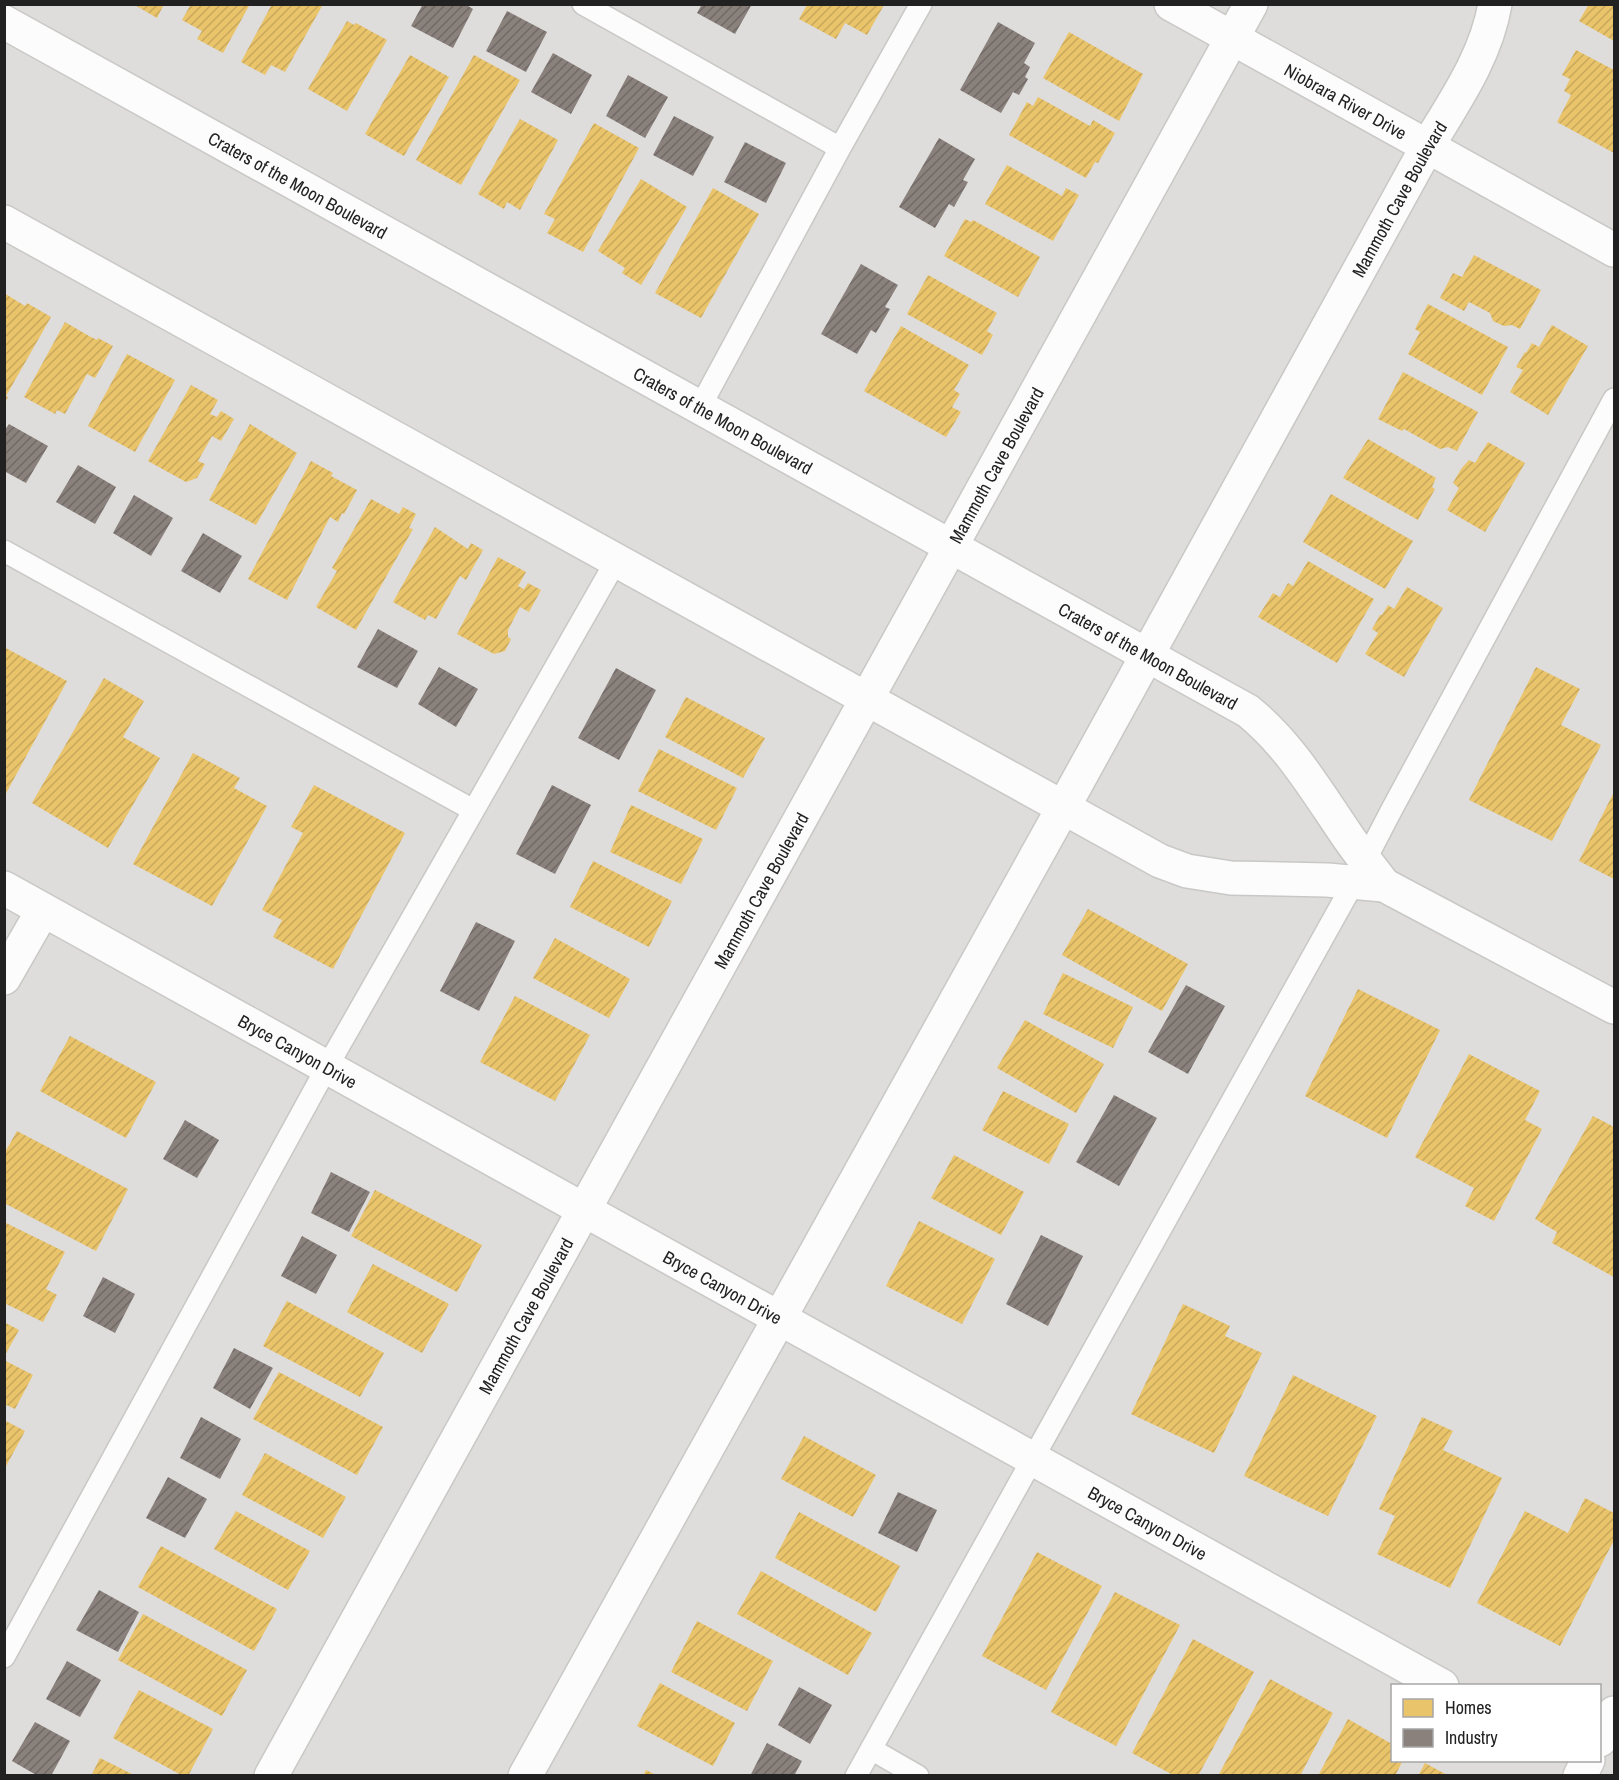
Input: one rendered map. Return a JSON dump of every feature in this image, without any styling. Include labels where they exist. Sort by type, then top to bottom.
[{"type":"street","name":"Niobrara River Drive","points":[[1171,4],[1614,250]]},
{"type":"street","name":"Mammoth Cave Boulevard","points":[[271,1776],[1251,4]]},
{"type":"street","name":"Mammoth Cave Boulevard","points":[[525,1776],[1428,147],[1468,79],[1488,37],[1495,4]]},
{"type":"street","name":"Craters of the Moon Boulevard","points":[[4,22],[1248,711],[1286,747],[1308,775],[1368,875]]},
{"type":"street","name":"Craters of the Moon Boulevard","points":[[4,222],[1160,861],[1186,871],[1231,878],[1368,875],[1614,1007]]},
{"type":"street","name":"Bryce Canyon Drive","points":[[4,888],[1438,1684]]},
{"type":"street","points":[[4,978],[43,910]]},
{"type":"street","points":[[1601,1735],[1614,1713]]},
{"type":"lane","points":[[583,4],[840,148]]},
{"type":"lane","points":[[700,407],[921,4]]},
{"type":"lane","points":[[856,1776],[1033,1459],[1368,875],[1614,399]]},
{"type":"lane","points":[[4,551],[474,810]]},
{"type":"lane","points":[[4,1658],[327,1067],[616,561]]},
{"type":"lane","points":[[871,1749],[918,1776]]},
{"type":"shaded area","points":[[5,5],[1614,5],[1614,1775],[5,1776]]},
{"type":"building: Homes","points":[[133,4],[164,4],[157,18]]},
{"type":"building: Homes","points":[[191,4],[250,4],[223,53],[197,39],[202,31],[182,20]]},
{"type":"building: Homes","points":[[272,4],[322,6],[285,72],[271,65],[265,75],[241,62]]},
{"type":"building: Homes","points":[[1589,4],[1614,4],[1614,41],[1579,21]]},
{"type":"building: Homes","points":[[807,5],[884,5],[867,35],[845,23],[836,39],[799,19]]},
{"type":"building: Homes","points":[[347,21],[354,25],[356,23],[387,40],[347,111],[308,89]]},
{"type":"building: Homes","points":[[1069,32],[1143,74],[1119,121],[1043,78]]},
{"type":"building: Homes","points":[[1576,50],[1614,70],[1614,153],[1557,122],[1571,95],[1564,91],[1570,79],[1562,75]]},
{"type":"building: Homes","points":[[410,55],[449,77],[404,156],[365,134]]},
{"type":"building: Homes","points":[[474,55],[520,80],[461,185],[416,160]]},
{"type":"building: Homes","points":[[1038,97],[1090,126],[1093,120],[1115,133],[1098,163],[1095,162],[1086,178],[1009,135],[1027,102],[1033,106]]},
{"type":"building: Homes","points":[[520,119],[558,140],[520,210],[507,202],[504,209],[478,194]]},
{"type":"building: Homes","points":[[594,123],[639,148],[583,252],[547,233],[555,219],[544,214]]},
{"type":"building: Homes","points":[[1007,165],[1062,196],[1066,188],[1079,195],[1053,241],[985,204]]},
{"type":"building: Homes","points":[[641,179],[687,207],[641,285],[622,273],[625,268],[598,251]]},
{"type":"building: Homes","points":[[713,188],[759,214],[701,318],[655,293]]},
{"type":"building: Homes","points":[[965,219],[971,222],[973,220],[1040,257],[1018,297],[944,256]]},
{"type":"building: Homes","points":[[1474,255],[1541,290],[1520,329],[1493,321],[1490,313],[1469,302],[1464,311],[1440,298],[1453,273],[1462,277]]},
{"type":"building: Homes","points":[[928,275],[997,313],[987,331],[993,335],[982,355],[907,314]]},
{"type":"building: Homes","points":[[4,293],[25,306],[27,303],[51,317],[6,396],[8,397],[4,404]]},
{"type":"building: Homes","points":[[1428,304],[1508,347],[1482,395],[1408,354],[1420,332],[1415,329]]},
{"type":"building: Homes","points":[[65,322],[113,346],[95,378],[87,374],[65,414],[57,410],[55,414],[24,397]]},
{"type":"building: Homes","points":[[1552,325],[1588,346],[1548,415],[1510,392],[1523,370],[1516,367],[1525,352],[1532,343],[1539,347]]},
{"type":"building: Homes","points":[[901,326],[969,365],[954,390],[960,394],[952,407],[961,412],[946,437],[864,391]]},
{"type":"building: Homes","points":[[127,354],[175,380],[135,452],[88,426]]},
{"type":"building: Homes","points":[[1403,372],[1478,412],[1457,451],[1448,447],[1440,449],[1404,429],[1402,431],[1378,419]]},
{"type":"building: Homes","points":[[191,385],[218,400],[210,414],[217,417],[221,411],[234,419],[221,441],[212,436],[198,461],[205,464],[197,478],[186,482],[148,461]]},
{"type":"building: Homes","points":[[250,424],[297,453],[256,525],[209,500]]},
{"type":"building: Homes","points":[[1368,439],[1436,478],[1432,487],[1435,489],[1418,520],[1343,478]]},
{"type":"building: Homes","points":[[1488,442],[1525,463],[1485,532],[1447,510],[1459,488],[1453,483],[1461,469],[1469,460],[1475,463]]},
{"type":"building: Homes","points":[[311,461],[333,473],[331,476],[357,490],[338,522],[330,517],[287,600],[248,579]]},
{"type":"building: Homes","points":[[1331,494],[1413,541],[1385,589],[1303,542]]},
{"type":"building: Homes","points":[[371,499],[399,514],[403,507],[416,514],[409,528],[413,529],[356,630],[316,607],[337,571],[332,568]]},
{"type":"building: Homes","points":[[435,527],[468,549],[471,543],[483,550],[466,580],[460,576],[436,619],[428,615],[425,620],[393,602]]},
{"type":"building: Homes","points":[[498,557],[526,572],[518,586],[524,589],[528,583],[541,590],[529,612],[520,607],[508,630],[508,637],[511,639],[505,651],[494,654],[457,634]]},
{"type":"building: Homes","points":[[1308,561],[1374,599],[1337,663],[1258,617],[1273,593],[1280,597],[1288,583],[1293,586]]},
{"type":"building: Homes","points":[[1407,587],[1443,608],[1404,677],[1365,654],[1378,633],[1372,629],[1380,615],[1388,605],[1394,609]]},
{"type":"building: Homes","points":[[4,647],[67,681],[4,797]]},
{"type":"building: Homes","points":[[1536,667],[1580,689],[1561,725],[1601,745],[1552,841],[1469,800]]},
{"type":"building: Homes","points":[[104,678],[144,701],[123,737],[160,758],[108,848],[32,803]]},
{"type":"building: Homes","points":[[686,697],[765,738],[743,778],[665,737]]},
{"type":"building: Homes","points":[[659,749],[737,788],[716,830],[638,791]]},
{"type":"building: Homes","points":[[193,753],[240,778],[234,788],[267,806],[212,906],[133,864]]},
{"type":"building: Homes","points":[[314,785],[405,833],[333,969],[273,937],[282,920],[262,910],[303,833],[291,827]]},
{"type":"building: Homes","points":[[1614,792],[1614,879],[1579,861]]},
{"type":"building: Homes","points":[[631,805],[703,839],[681,884],[610,852]]},
{"type":"building: Homes","points":[[593,861],[672,901],[649,947],[570,907]]},
{"type":"building: Homes","points":[[1088,909],[1188,964],[1162,1011],[1062,955]]},
{"type":"building: Homes","points":[[555,938],[630,979],[609,1018],[533,978]]},
{"type":"building: Homes","points":[[1063,973],[1133,1007],[1113,1048],[1043,1014]]},
{"type":"building: Homes","points":[[1358,989],[1440,1030],[1387,1138],[1305,1096]]},
{"type":"building: Homes","points":[[515,996],[590,1035],[555,1101],[480,1062]]},
{"type":"building: Homes","points":[[1025,1020],[1104,1064],[1076,1113],[997,1068]]},
{"type":"building: Homes","points":[[70,1036],[156,1082],[126,1138],[40,1091]]},
{"type":"building: Homes","points":[[1469,1054],[1540,1091],[1525,1120],[1542,1129],[1494,1221],[1465,1206],[1474,1188],[1415,1157]]},
{"type":"building: Homes","points":[[1003,1091],[1069,1124],[1049,1164],[982,1130]]},
{"type":"building: Homes","points":[[1593,1116],[1614,1127],[1614,1277],[1552,1243],[1557,1232],[1535,1219]]},
{"type":"building: Homes","points":[[17,1131],[128,1189],[96,1251],[4,1203],[4,1154]]},
{"type":"building: Homes","points":[[954,1155],[1024,1192],[1001,1235],[931,1198]]},
{"type":"building: Homes","points":[[375,1190],[482,1245],[457,1292],[351,1236]]},
{"type":"building: Homes","points":[[919,1221],[995,1259],[962,1324],[886,1286]]},
{"type":"building: Homes","points":[[4,1222],[65,1252],[46,1289],[57,1295],[43,1322],[4,1303]]},
{"type":"building: Homes","points":[[373,1264],[449,1304],[422,1353],[347,1312]]},
{"type":"building: Homes","points":[[287,1301],[384,1353],[360,1397],[263,1346]]},
{"type":"building: Homes","points":[[1183,1304],[1230,1326],[1225,1336],[1262,1353],[1214,1453],[1131,1414]]},
{"type":"building: Homes","points":[[4,1322],[19,1330],[4,1357]]},
{"type":"building: Homes","points":[[4,1360],[33,1375],[15,1409],[4,1404]]},
{"type":"building: Homes","points":[[279,1372],[383,1427],[357,1475],[253,1419]]},
{"type":"building: Homes","points":[[1293,1375],[1377,1416],[1328,1516],[1244,1476]]},
{"type":"building: Homes","points":[[1422,1417],[1453,1431],[1443,1450],[1502,1478],[1450,1588],[1377,1554],[1395,1516],[1379,1509]]},
{"type":"building: Homes","points":[[4,1420],[25,1431],[4,1470]]},
{"type":"building: Homes","points":[[804,1436],[876,1475],[853,1517],[781,1479]]},
{"type":"building: Homes","points":[[265,1453],[346,1497],[323,1538],[242,1495]]},
{"type":"building: Homes","points":[[1585,1498],[1614,1513],[1614,1540],[1560,1646],[1477,1603],[1525,1511],[1568,1533]]},
{"type":"building: Homes","points":[[236,1511],[310,1551],[288,1590],[214,1549]]},
{"type":"building: Homes","points":[[799,1512],[900,1566],[876,1612],[775,1558]]},
{"type":"building: Homes","points":[[161,1546],[277,1609],[254,1651],[138,1587]]},
{"type":"building: Homes","points":[[1037,1552],[1102,1586],[1046,1690],[982,1656]]},
{"type":"building: Homes","points":[[761,1571],[872,1633],[848,1675],[737,1614]]},
{"type":"building: Homes","points":[[1115,1592],[1180,1625],[1116,1746],[1051,1712]]},
{"type":"building: Homes","points":[[143,1614],[247,1670],[222,1716],[118,1660]]},
{"type":"building: Homes","points":[[697,1621],[773,1661],[747,1711],[671,1672]]},
{"type":"building: Homes","points":[[1193,1639],[1254,1672],[1198,1776],[1175,1776],[1132,1753]]},
{"type":"building: Homes","points":[[1270,1679],[1333,1713],[1300,1776],[1218,1776]]},
{"type":"building: Homes","points":[[660,1683],[735,1723],[713,1766],[637,1726]]},
{"type":"building: Homes","points":[[139,1690],[213,1729],[188,1776],[183,1776],[113,1738]]},
{"type":"building: Homes","points":[[1348,1719],[1391,1743],[1391,1762],[1402,1762],[1395,1776],[1318,1776]]},
{"type":"building: Homes","points":[[100,1758],[136,1776],[91,1776]]},
{"type":"building: Homes","points":[[1425,1763],[1449,1776],[1418,1776]]},
{"type":"building: Homes","points":[[646,1770],[658,1776],[643,1776]]},
{"type":"building: Industry","points":[[423,4],[465,4],[473,9],[453,48],[411,26]]},
{"type":"building: Industry","points":[[702,4],[752,4],[735,34],[697,13]]},
{"type":"building: Industry","points":[[507,11],[547,32],[526,72],[486,51]]},
{"type":"building: Industry","points":[[998,22],[1035,43],[1024,63],[1030,67],[1025,77],[1028,79],[1019,95],[1013,92],[1001,113],[960,90]]},
{"type":"building: Industry","points":[[553,53],[592,75],[571,114],[531,92]]},
{"type":"building: Industry","points":[[628,75],[668,97],[645,138],[606,116]]},
{"type":"building: Industry","points":[[674,116],[714,137],[693,176],[653,155]]},
{"type":"building: Industry","points":[[939,138],[975,159],[963,180],[968,182],[954,207],[949,204],[935,228],[899,207]]},
{"type":"building: Industry","points":[[745,142],[786,163],[766,203],[724,182]]},
{"type":"building: Industry","points":[[861,264],[898,285],[885,307],[890,309],[876,333],[871,330],[857,354],[821,334]]},
{"type":"building: Industry","points":[[9,424],[48,446],[26,483],[4,471],[4,431]]},
{"type":"building: Industry","points":[[78,465],[116,487],[95,524],[56,502]]},
{"type":"building: Industry","points":[[134,495],[173,518],[151,556],[113,533]]},
{"type":"building: Industry","points":[[203,533],[242,556],[220,593],[181,571]]},
{"type":"building: Industry","points":[[378,629],[418,651],[397,688],[357,667]]},
{"type":"building: Industry","points":[[439,667],[478,689],[456,727],[418,704]]},
{"type":"building: Industry","points":[[616,668],[656,690],[619,760],[578,738]]},
{"type":"building: Industry","points":[[552,785],[591,805],[555,874],[516,854]]},
{"type":"building: Industry","points":[[476,922],[515,941],[479,1011],[440,991]]},
{"type":"building: Industry","points":[[1186,985],[1225,1006],[1188,1074],[1148,1052]]},
{"type":"building: Industry","points":[[1114,1095],[1157,1118],[1119,1186],[1076,1162]]},
{"type":"building: Industry","points":[[185,1120],[219,1140],[197,1178],[163,1159]]},
{"type":"building: Industry","points":[[331,1172],[370,1192],[349,1232],[311,1213]]},
{"type":"building: Industry","points":[[1041,1235],[1083,1256],[1048,1326],[1006,1304]]},
{"type":"building: Industry","points":[[302,1236],[337,1255],[316,1294],[281,1276]]},
{"type":"building: Industry","points":[[103,1277],[135,1294],[115,1333],[83,1316]]},
{"type":"building: Industry","points":[[234,1348],[273,1368],[250,1409],[213,1388]]},
{"type":"building: Industry","points":[[201,1417],[241,1439],[220,1479],[180,1458]]},
{"type":"building: Industry","points":[[168,1477],[207,1499],[185,1538],[146,1518]]},
{"type":"building: Industry","points":[[898,1492],[937,1510],[917,1552],[878,1533]]},
{"type":"building: Industry","points":[[99,1590],[139,1612],[118,1652],[76,1630]]},
{"type":"building: Industry","points":[[67,1661],[101,1680],[80,1717],[46,1699]]},
{"type":"building: Industry","points":[[799,1687],[832,1705],[810,1744],[778,1725]]},
{"type":"building: Industry","points":[[35,1722],[70,1741],[51,1776],[38,1776],[12,1761]]},
{"type":"building: Industry","points":[[767,1743],[802,1761],[794,1776],[750,1776]]}]
